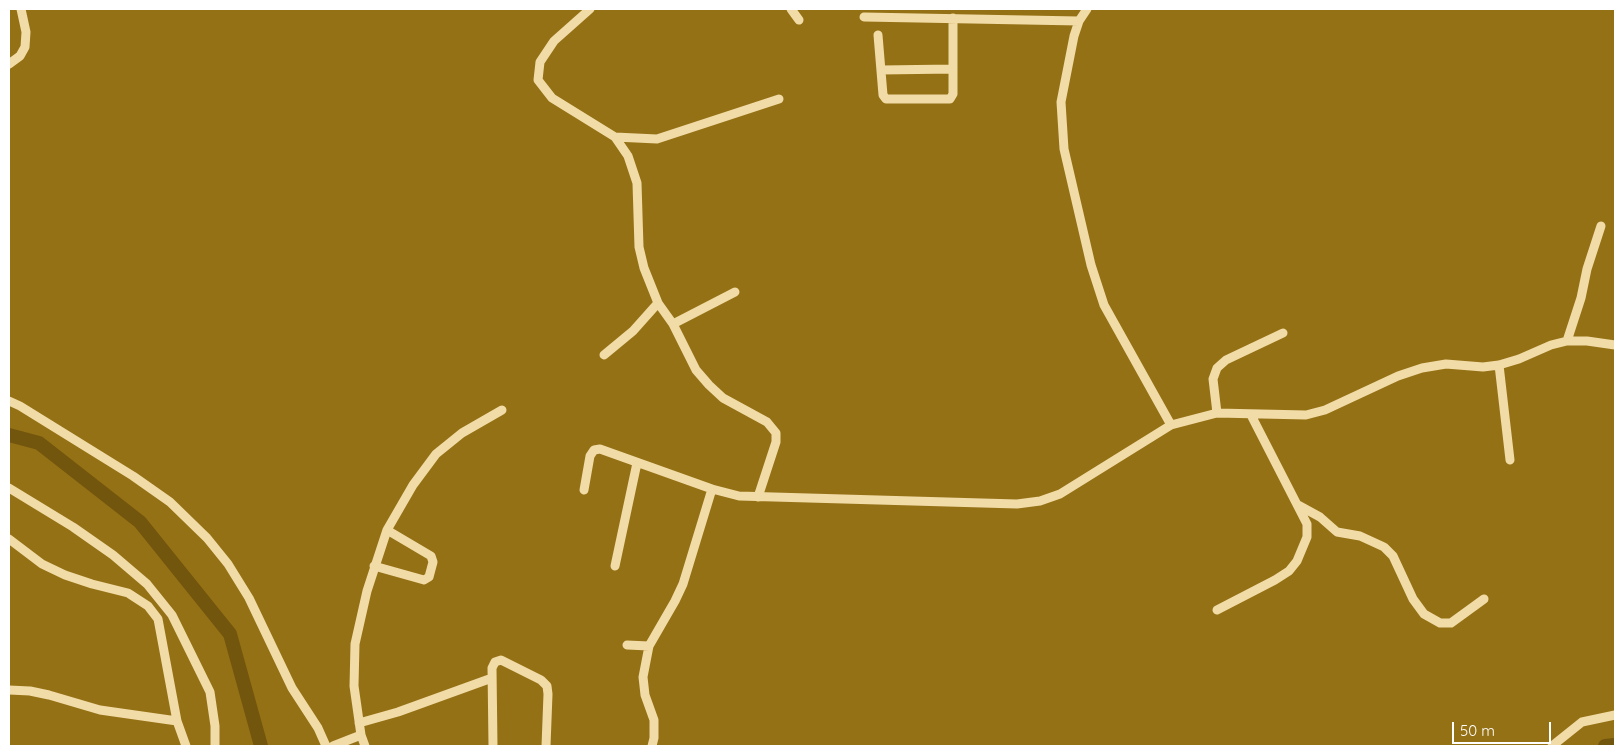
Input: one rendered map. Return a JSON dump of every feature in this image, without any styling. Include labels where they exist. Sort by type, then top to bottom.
[{"type":"street","points":[[9,64],[20,56],[25,47],[26,32],[21,9]]},
{"type":"street","points":[[590,9],[554,41],[540,62],[538,80],[552,98],[615,137],[628,156],[637,183],[639,247],[644,268],[658,303],[673,324],[696,370],[724,398],[767,422],[776,433],[776,442],[758,497]]},
{"type":"street","points":[[792,9],[798,20]]},
{"type":"street","points":[[1086,9],[1079,20],[1074,36],[1061,102],[1064,149],[1091,265],[1104,305],[1171,425]]},
{"type":"street","points":[[864,17],[1079,20]]},
{"type":"street","points":[[878,35],[883,95],[886,99],[950,99],[953,94],[953,18]]},
{"type":"street","points":[[881,70],[953,69]]},
{"type":"street","points":[[615,137],[657,139],[779,99]]},
{"type":"street","points":[[1567,341],[1601,226]]},
{"type":"street","points":[[673,324],[735,292]]},
{"type":"street","points":[[604,355],[634,331],[658,303]]},
{"type":"street","points":[[1216,413],[1213,379],[1218,368],[1226,360],[1283,333]]},
{"type":"street","points":[[584,490],[590,456],[594,450],[600,449],[712,489],[739,496],[1017,504],[1040,501],[1060,494],[1171,425],[1216,413],[1306,415],[1325,410],[1398,376],[1422,368],[1446,364],[1499,365],[1551,345],[1567,341],[1587,341],[1615,345]]},
{"type":"street","points":[[1499,365],[1510,460]]},
{"type":"street","points":[[9,401],[133,476],[170,502],[207,538],[228,564],[249,598],[292,688],[318,728],[326,746]]},
{"type":"street","points":[[365,746],[361,735],[354,686],[355,644],[374,566],[387,530],[412,485],[436,454],[462,433],[502,410]]},
{"type":"street","points":[[1218,610],[1289,571],[1297,561],[1307,537],[1307,524],[1251,415]]},
{"type":"street","points":[[615,566],[637,463]]},
{"type":"street","points":[[9,488],[113,554],[147,584],[172,615],[210,692],[215,726],[215,746]]},
{"type":"street","points":[[652,746],[654,720],[645,695],[643,677],[649,646],[683,584],[712,489]]},
{"type":"street","points":[[1298,505],[1320,517],[1337,532],[1360,536],[1384,547],[1393,556],[1413,599],[1424,614],[1440,623],[1451,623],[1484,599]]},
{"type":"street","points":[[374,566],[424,580],[429,577],[433,562],[431,556],[387,530]]},
{"type":"street","points":[[9,539],[42,564],[64,575],[92,584],[128,592],[148,606],[158,619],[177,721],[186,746]]},
{"type":"street","points":[[627,645],[649,646]]},
{"type":"street","points":[[493,746],[492,668],[495,662],[501,660],[541,680],[547,686],[546,746]]},
{"type":"street","points":[[359,723],[398,712],[492,678]]},
{"type":"street","points":[[9,690],[30,691],[49,695],[100,710],[177,721]]},
{"type":"street","points":[[1552,746],[1582,722],[1615,715]]},
{"type":"street","points":[[333,746],[361,735]]},
{"type":"waterway","points":[[9,435],[39,443],[140,522],[230,634],[261,746]]},
{"type":"waterway","points":[[1605,746],[1615,745]]}]
